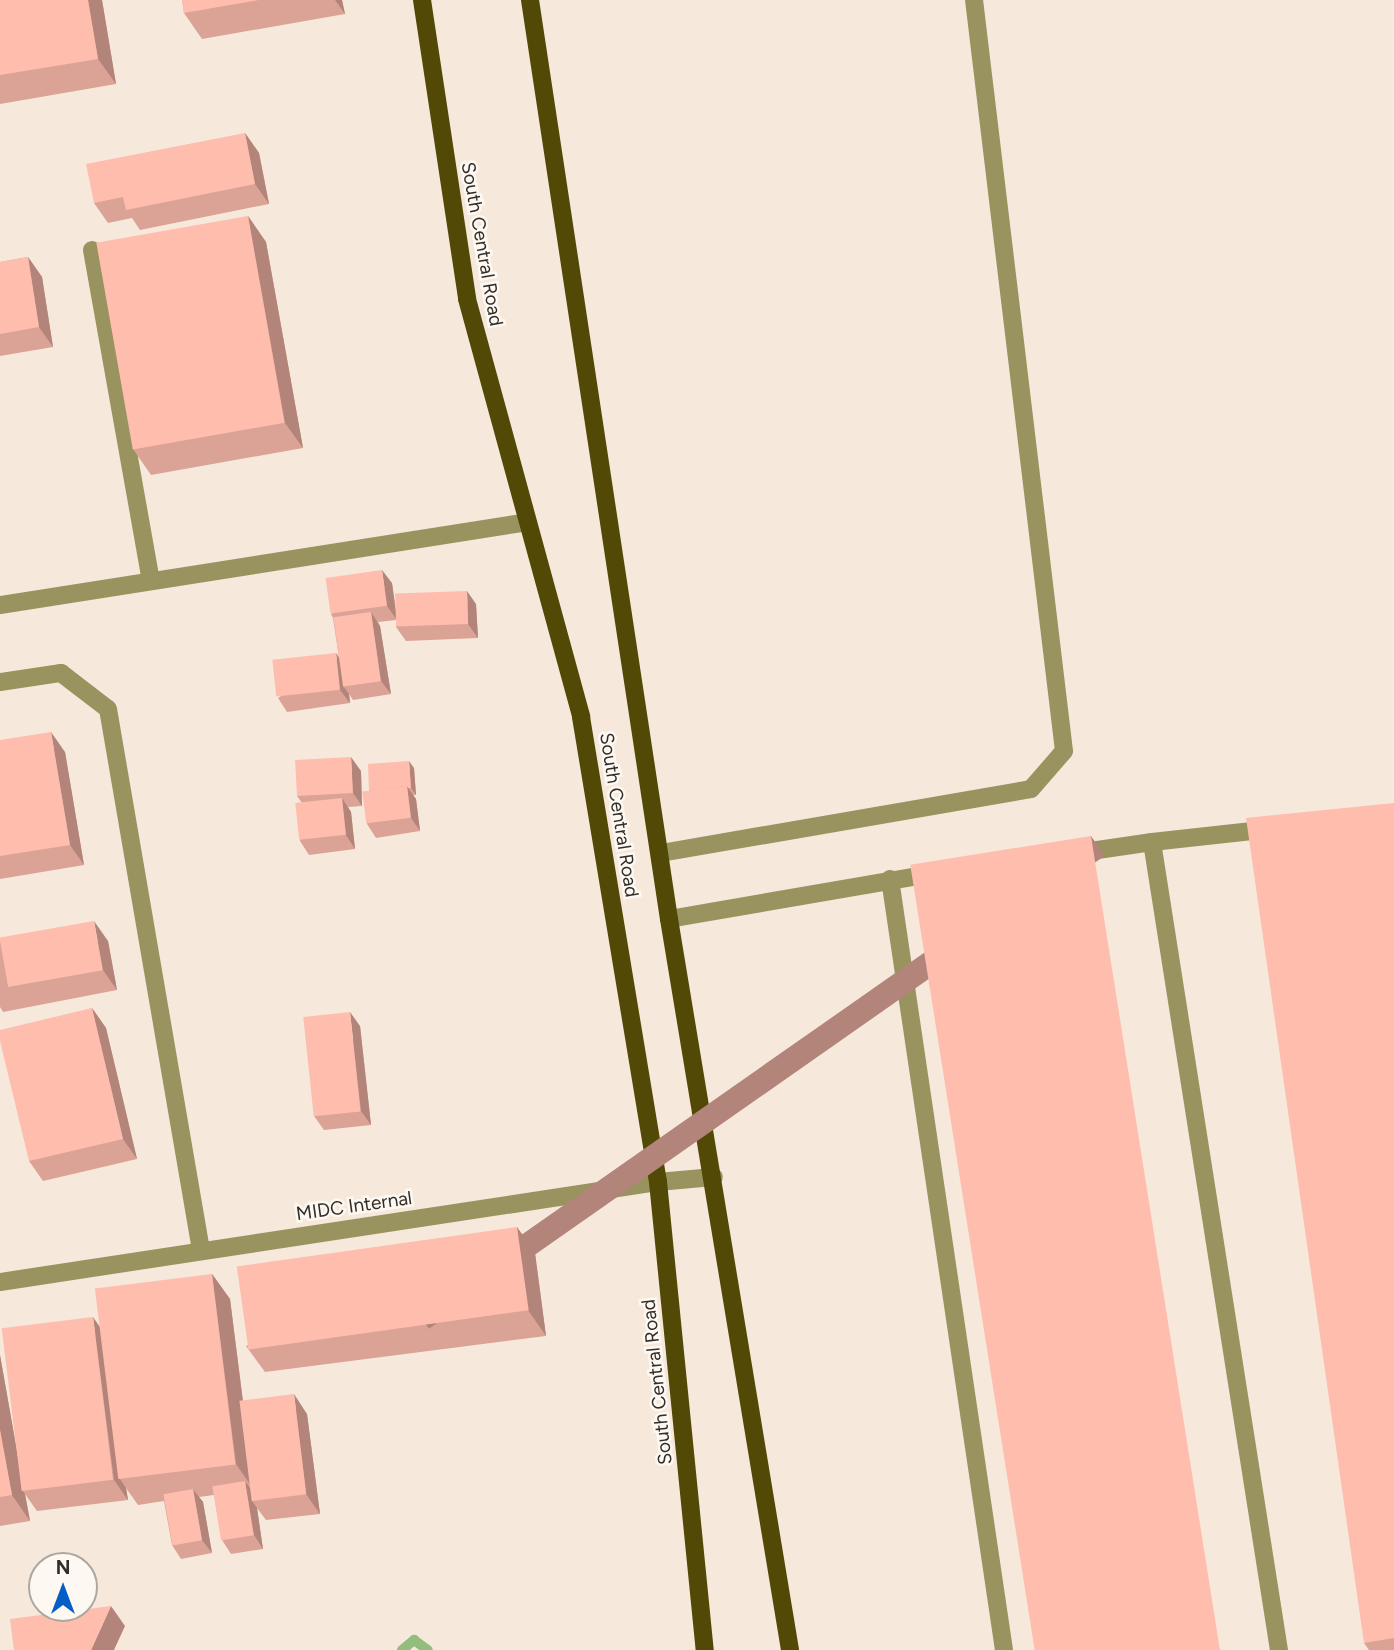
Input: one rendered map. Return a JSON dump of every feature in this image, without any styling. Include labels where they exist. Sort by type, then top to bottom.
[{"type":"main road","name":"South Central Road","points":[[422,0],[467,299],[581,717],[658,1182],[705,1650]]},
{"type":"main road","name":"South Central Road","points":[[530,0],[669,919],[714,1177],[790,1650]]},
{"type":"street","points":[[661,853],[1031,789],[1064,751],[974,0]]},
{"type":"street","points":[[92,250],[151,580]]},
{"type":"street","points":[[0,605],[528,522]]},
{"type":"street","points":[[0,682],[61,673],[108,709],[201,1250]]},
{"type":"street","points":[[1059,855],[1286,827]]},
{"type":"street","points":[[1152,842],[1279,1650]]},
{"type":"street","points":[[669,919],[954,870]]},
{"type":"street","points":[[890,879],[1004,1650]]},
{"type":"street","name":"MIDC Internal","points":[[0,1282],[658,1182],[714,1177]]},
{"type":"building","points":[[0,0],[88,0],[98,59],[0,75]]},
{"type":"building","points":[[182,0],[259,0],[184,13]]},
{"type":"building","points":[[245,133],[255,184],[126,210],[123,197],[94,203],[86,164]]},
{"type":"building","points":[[248,216],[284,423],[133,450],[96,243]]},
{"type":"building","points":[[28,257],[39,327],[0,334],[0,262]]},
{"type":"building","points":[[382,570],[387,606],[331,614],[326,578]]},
{"type":"building","points":[[467,591],[468,624],[396,626],[395,594]]},
{"type":"building","points":[[371,612],[381,681],[343,687],[333,617]]},
{"type":"building","points":[[336,653],[340,690],[276,696],[272,660]]},
{"type":"building","points":[[51,732],[70,845],[0,856],[0,740]]},
{"type":"building","points":[[351,757],[353,793],[297,796],[295,760]]},
{"type":"building","points":[[409,761],[411,788],[407,786],[369,791],[368,764]]},
{"type":"building","points":[[407,786],[411,818],[366,823],[362,791]]},
{"type":"building","points":[[342,798],[346,835],[299,840],[295,803]]},
{"type":"building","points":[[1394,803],[1394,1638],[1364,1643],[1246,818]]},
{"type":"building","points":[[1091,836],[1220,1650],[1035,1650],[910,865]]},
{"type":"building","points":[[94,921],[103,970],[8,987],[0,938]]},
{"type":"building","points":[[92,1008],[123,1139],[29,1161],[0,1041],[0,1030]]},
{"type":"building","points":[[350,1012],[360,1111],[314,1116],[303,1017]]},
{"type":"building","points":[[517,1227],[529,1310],[248,1350],[237,1266]]},
{"type":"building","points":[[212,1274],[235,1465],[118,1479],[95,1288]]},
{"type":"building","points":[[93,1317],[113,1480],[22,1491],[2,1328]]},
{"type":"building","points":[[294,1394],[306,1494],[252,1501],[239,1401]]},
{"type":"building","points":[[0,1430],[12,1495],[0,1497]]},
{"type":"building","points":[[245,1481],[254,1535],[221,1540],[212,1486]]},
{"type":"building","points":[[193,1489],[202,1540],[172,1545],[163,1494]]},
{"type":"building","points":[[111,1606],[91,1650],[14,1650],[10,1619],[28,1617],[28,1622],[98,1622],[98,1608]]},
{"type":"waterway","points":[[402,1650],[414,1640],[428,1650]]}]
